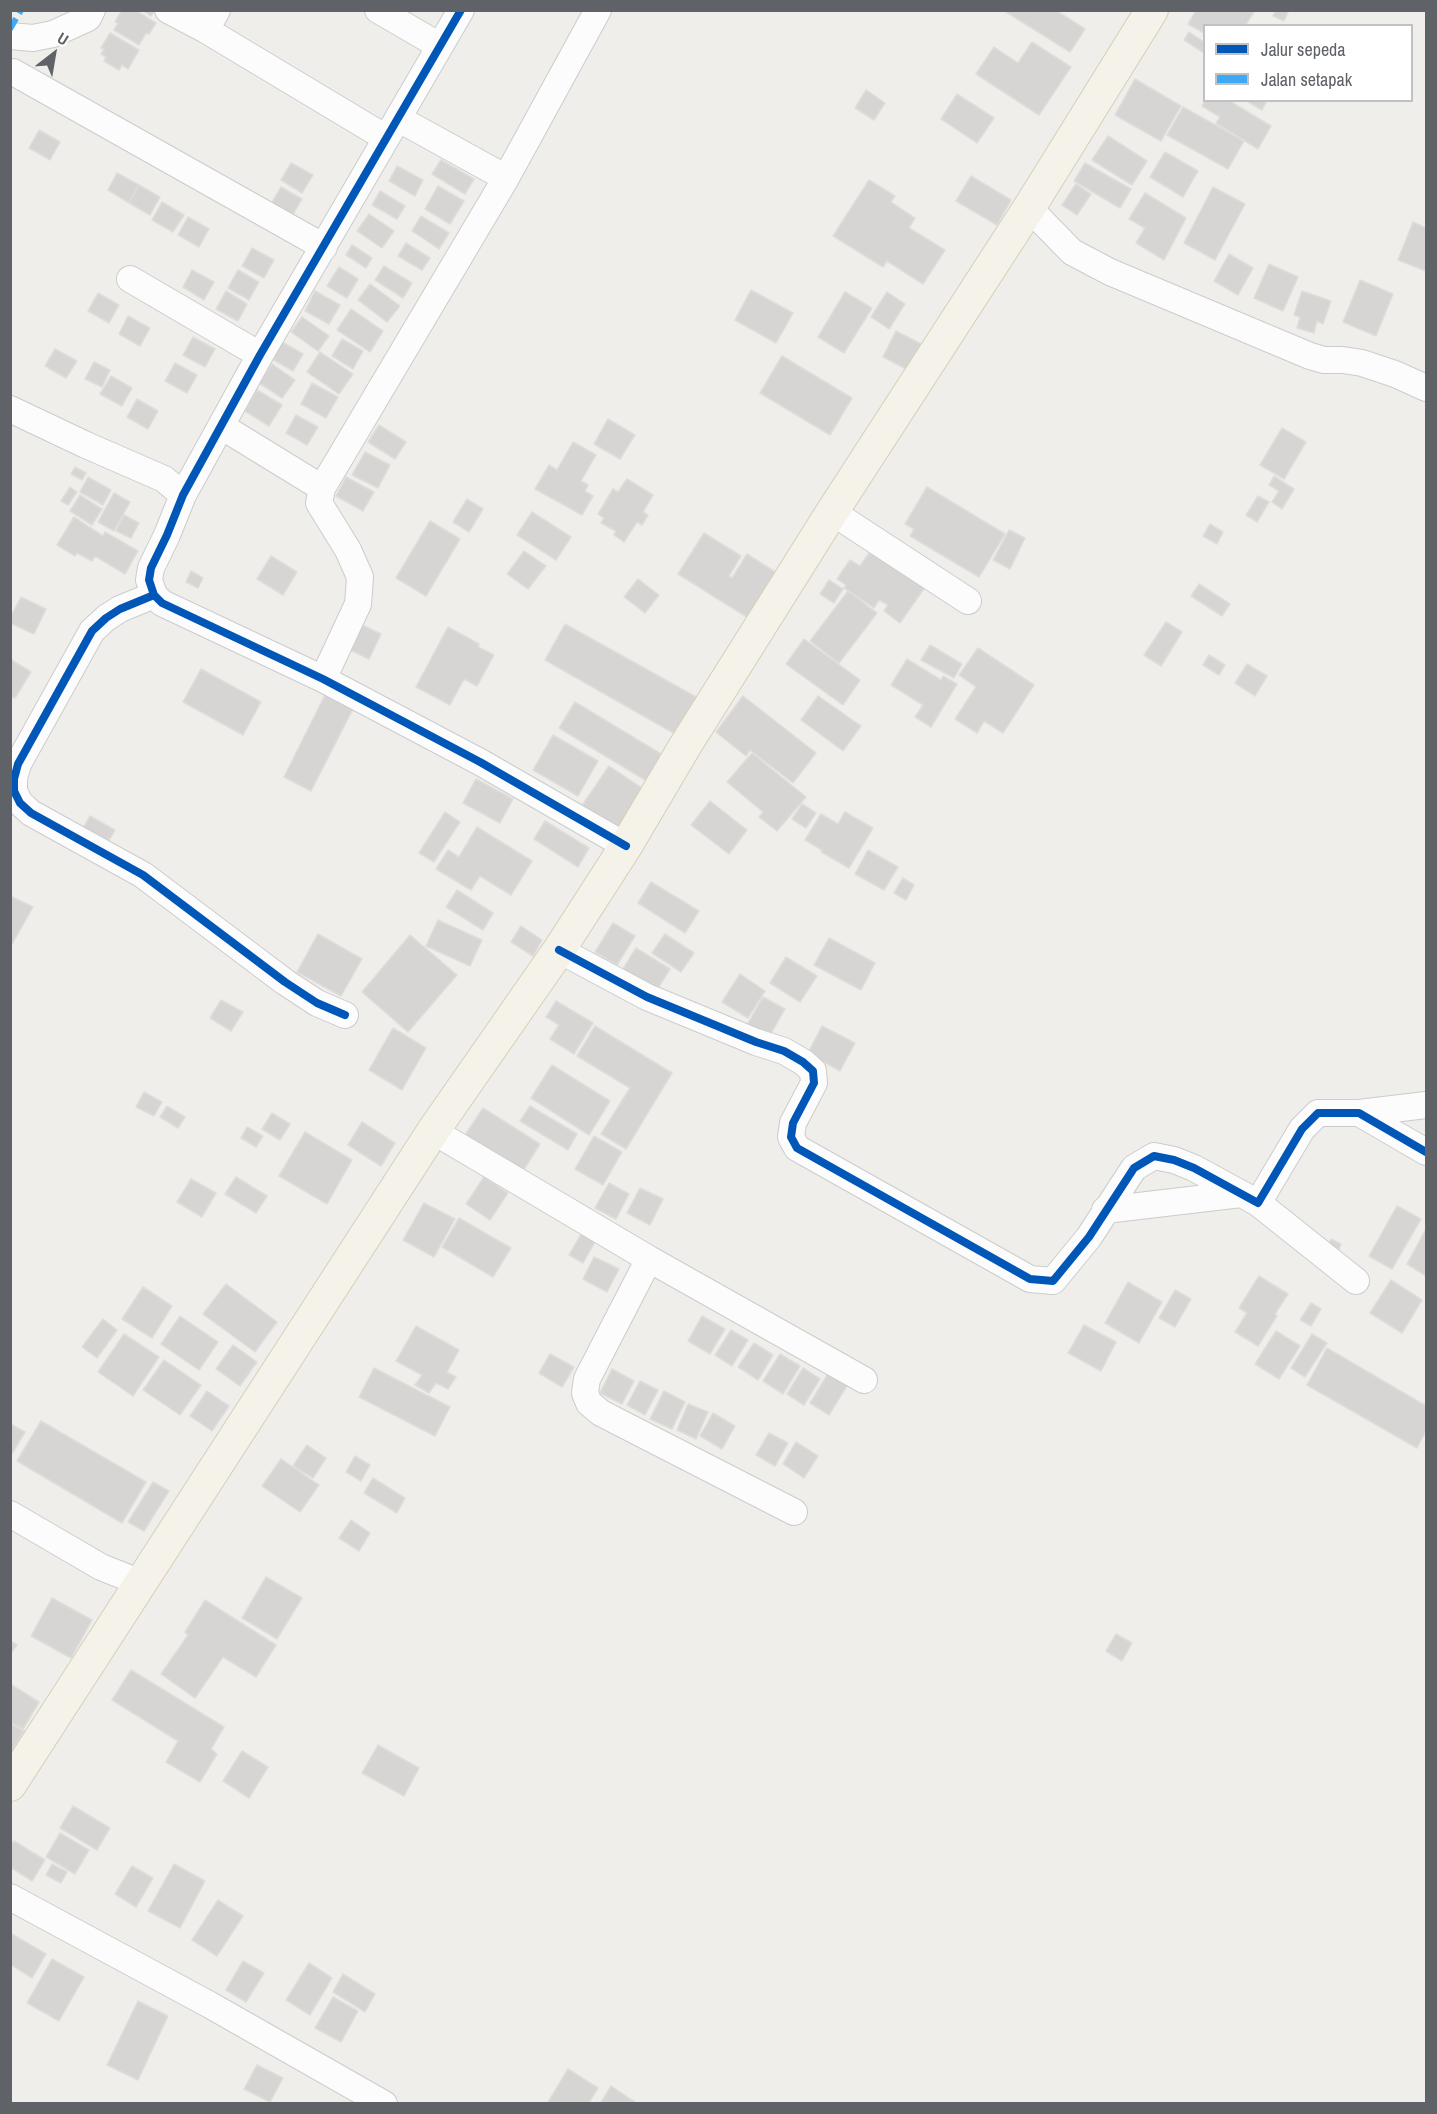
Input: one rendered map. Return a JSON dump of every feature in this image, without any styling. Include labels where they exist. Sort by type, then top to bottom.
[{"type":"main road","points":[[10,1785],[433,1131],[559,951],[832,512],[1029,208],[1152,10]]},
{"type":"street","points":[[92,10],[88,18],[73,27],[53,34],[22,37],[12,75],[324,247]]},
{"type":"street","points":[[168,10],[212,20],[393,128],[506,178]]},
{"type":"street","points":[[461,10],[260,355],[183,495],[167,536],[151,568],[149,580],[154,596],[162,603],[323,679],[480,762],[626,846]]},
{"type":"street","points":[[323,679],[358,604],[360,577],[348,550],[319,503],[322,488],[506,178],[598,10]]},
{"type":"street","points":[[381,11],[440,46]]},
{"type":"street","points":[[1029,208],[1072,252],[1110,272],[1310,356],[1324,360],[1362,363],[1426,388]]},
{"type":"street","points":[[130,279],[260,355]]},
{"type":"street","points":[[10,409],[164,479],[183,495]]},
{"type":"street","points":[[221,426],[322,488]]},
{"type":"street","points":[[832,512],[968,601]]},
{"type":"street","points":[[154,596],[120,609],[92,631],[18,764],[14,791],[20,803],[31,813],[143,875],[285,982],[317,1003],[345,1015]]},
{"type":"street","points":[[559,951],[647,997],[756,1042],[784,1051],[803,1062],[813,1071],[814,1083],[793,1123],[791,1137],[797,1148],[1030,1279],[1053,1281],[1089,1237],[1134,1168],[1154,1156],[1174,1160],[1194,1168],[1249,1199],[1356,1281]]},
{"type":"street","points":[[1105,1210],[1249,1199],[1302,1129],[1318,1113],[1359,1113],[1426,1105]]},
{"type":"street","points":[[1359,1113],[1426,1152]]},
{"type":"street","points":[[433,1131],[649,1259],[864,1380]]},
{"type":"street","points":[[649,1259],[587,1379],[585,1393],[589,1403],[601,1413],[794,1512]]},
{"type":"street","points":[[10,1514],[101,1567],[141,1583]]},
{"type":"street","points":[[10,1897],[210,2005],[384,2103]]},
{"type":"building","points":[[122,10],[135,10],[156,23],[139,45],[114,30],[118,23],[115,22]]},
{"type":"building","points":[[142,10],[155,10],[151,16]]},
{"type":"building","points":[[1003,10],[1055,10],[1085,29],[1070,52]]},
{"type":"building","points":[[1196,10],[1255,10],[1246,24],[1203,24],[1203,32],[1188,24]]},
{"type":"building","points":[[1276,10],[1289,10],[1284,21],[1273,16]]},
{"type":"building","points":[[1189,32],[1203,41],[1203,52],[1184,40]]},
{"type":"building","points":[[110,33],[139,50],[128,69],[122,65],[119,70],[104,61],[106,57],[101,54],[104,49],[101,48]]},
{"type":"building","points":[[1032,42],[1071,67],[1039,115],[976,74],[994,47],[1018,63]]},
{"type":"building","points":[[1135,79],[1181,106],[1161,141],[1115,115]]},
{"type":"building","points":[[866,90],[885,103],[874,120],[855,108]]},
{"type":"building","points":[[957,94],[994,118],[977,143],[941,119]]},
{"type":"building","points":[[1204,102],[1231,102],[1271,126],[1258,149],[1216,123],[1220,117],[1202,106]]},
{"type":"building","points":[[1248,102],[1266,102],[1262,110]]},
{"type":"building","points":[[1183,107],[1244,141],[1228,169],[1167,135]]},
{"type":"building","points":[[39,130],[60,142],[50,160],[29,148]]},
{"type":"building","points":[[1108,136],[1147,161],[1132,185],[1092,160]]},
{"type":"building","points":[[1165,152],[1198,171],[1183,197],[1150,177]]},
{"type":"building","points":[[441,160],[474,179],[465,194],[432,174]]},
{"type":"building","points":[[291,163],[313,175],[302,193],[281,180]]},
{"type":"building","points":[[1085,163],[1131,189],[1120,208],[1074,181]]},
{"type":"building","points":[[397,166],[423,180],[415,196],[389,181]]},
{"type":"building","points":[[117,173],[139,185],[129,203],[108,190]]},
{"type":"building","points":[[971,176],[1011,200],[997,225],[956,201]]},
{"type":"building","points":[[869,180],[895,196],[891,202],[915,218],[909,228],[945,250],[923,284],[887,261],[883,267],[833,236]]},
{"type":"building","points":[[1076,184],[1091,194],[1077,215],[1062,205]]},
{"type":"building","points":[[139,185],[160,197],[150,215],[129,203]]},
{"type":"building","points":[[438,186],[464,201],[450,224],[425,209]]},
{"type":"building","points":[[281,187],[302,199],[292,216],[271,204]]},
{"type":"building","points":[[1213,187],[1245,204],[1215,260],[1184,243]]},
{"type":"building","points":[[380,191],[405,206],[397,219],[372,205]]},
{"type":"building","points":[[1145,193],[1186,218],[1164,260],[1136,243],[1145,228],[1129,219]]},
{"type":"building","points":[[162,202],[184,215],[173,232],[152,220]]},
{"type":"building","points":[[369,214],[394,231],[382,248],[357,231]]},
{"type":"building","points":[[421,216],[449,233],[439,249],[412,231]]},
{"type":"building","points":[[188,217],[209,229],[199,247],[178,235]]},
{"type":"building","points":[[1413,222],[1426,228],[1426,271],[1398,260]]},
{"type":"building","points":[[406,243],[430,258],[422,270],[398,256]]},
{"type":"building","points":[[352,245],[372,258],[366,268],[346,255]]},
{"type":"building","points":[[252,248],[274,260],[264,278],[242,266]]},
{"type":"building","points":[[1229,254],[1253,268],[1238,295],[1214,281]]},
{"type":"building","points":[[1269,264],[1298,277],[1283,311],[1254,298]]},
{"type":"building","points":[[384,266],[412,283],[403,298],[375,280]]},
{"type":"building","points":[[339,267],[358,279],[347,298],[327,286]]},
{"type":"building","points":[[192,270],[214,282],[204,300],[183,287]]},
{"type":"building","points":[[238,270],[259,282],[249,300],[228,288]]},
{"type":"building","points":[[1360,280],[1393,294],[1376,336],[1343,322]]},
{"type":"building","points":[[370,284],[400,306],[387,322],[358,300]]},
{"type":"building","points":[[751,290],[793,313],[776,343],[735,320]]},
{"type":"building","points":[[226,291],[247,304],[238,321],[216,309]]},
{"type":"building","points":[[315,291],[340,305],[329,324],[305,311]]},
{"type":"building","points":[[1302,291],[1331,301],[1323,324],[1317,321],[1314,333],[1297,328],[1300,317],[1294,315]]},
{"type":"building","points":[[845,292],[872,308],[844,353],[818,337]]},
{"type":"building","points":[[887,292],[905,304],[889,329],[871,317]]},
{"type":"building","points":[[98,293],[119,305],[109,323],[88,311]]},
{"type":"building","points":[[351,309],[383,331],[370,352],[337,330]]},
{"type":"building","points":[[128,316],[150,328],[140,346],[119,334]]},
{"type":"building","points":[[302,317],[329,336],[318,351],[291,332]]},
{"type":"building","points":[[896,331],[925,346],[912,372],[883,357]]},
{"type":"building","points":[[193,337],[215,349],[205,367],[183,355]]},
{"type":"building","points":[[342,339],[363,351],[353,369],[332,356]]},
{"type":"building","points":[[282,342],[303,354],[293,371],[272,359]]},
{"type":"building","points":[[55,349],[77,361],[66,378],[45,366]]},
{"type":"building","points":[[320,352],[353,374],[339,394],[307,372]]},
{"type":"building","points":[[782,356],[852,398],[830,435],[760,393]]},
{"type":"building","points":[[94,362],[110,370],[102,387],[85,379]]},
{"type":"building","points":[[175,363],[197,375],[187,393],[165,381]]},
{"type":"building","points":[[272,364],[295,380],[282,398],[259,383]]},
{"type":"building","points":[[111,376],[132,388],[122,406],[100,394]]},
{"type":"building","points":[[312,383],[338,397],[326,418],[301,404]]},
{"type":"building","points":[[257,390],[282,405],[269,426],[245,411]]},
{"type":"building","points":[[137,399],[158,411],[148,429],[127,417]]},
{"type":"building","points":[[296,415],[318,427],[307,445],[286,433]]},
{"type":"building","points":[[608,419],[635,435],[620,459],[594,444]]},
{"type":"building","points":[[379,425],[406,442],[395,459],[368,442]]},
{"type":"building","points":[[1282,428],[1306,442],[1284,479],[1260,465]]},
{"type":"building","points":[[573,442],[596,455],[581,481],[588,485],[585,491],[593,496],[582,515],[535,489],[549,465],[557,470]]},
{"type":"building","points":[[365,452],[390,465],[378,488],[352,475]]},
{"type":"building","points":[[75,467],[86,473],[82,480],[71,474]]},
{"type":"building","points":[[1274,476],[1294,489],[1282,509],[1272,502],[1279,491],[1269,485]]},
{"type":"building","points":[[88,477],[111,490],[103,505],[80,492]]},
{"type":"building","points":[[346,477],[374,492],[363,511],[336,496]]},
{"type":"building","points":[[627,479],[653,495],[643,512],[648,515],[642,525],[637,522],[624,542],[614,535],[616,531],[601,523],[604,518],[598,514],[613,489],[618,492]]},
{"type":"building","points":[[70,487],[77,492],[68,505],[61,501]]},
{"type":"building","points":[[927,487],[1005,534],[979,577],[910,536],[914,529],[905,524]]},
{"type":"building","points":[[114,493],[130,502],[114,531],[98,522]]},
{"type":"building","points":[[80,495],[102,509],[92,525],[70,511]]},
{"type":"building","points":[[1258,496],[1269,502],[1257,522],[1246,515]]},
{"type":"building","points":[[467,499],[483,509],[469,532],[453,522]]},
{"type":"building","points":[[532,512],[571,537],[556,560],[517,535]]},
{"type":"building","points":[[124,515],[139,523],[131,538],[116,531]]},
{"type":"building","points":[[74,517],[103,536],[105,532],[138,551],[125,574],[95,556],[92,561],[77,553],[75,556],[57,545]]},
{"type":"building","points":[[430,521],[460,539],[426,596],[396,578]]},
{"type":"building","points":[[1210,524],[1223,532],[1217,544],[1203,536]]},
{"type":"building","points":[[1009,530],[1025,538],[1010,569],[993,560]]},
{"type":"building","points":[[704,533],[741,556],[729,576],[732,578],[747,554],[786,579],[758,624],[678,574]]},
{"type":"building","points":[[874,546],[928,583],[900,623],[884,611],[888,605],[879,600],[874,608],[844,588],[846,585],[837,579],[850,560],[860,566]]},
{"type":"building","points":[[524,551],[546,566],[528,589],[507,574]]},
{"type":"building","points":[[271,556],[297,572],[283,595],[257,579]]},
{"type":"building","points":[[191,571],[203,578],[198,588],[186,582]]},
{"type":"building","points":[[638,579],[659,595],[645,613],[624,597]]},
{"type":"building","points":[[829,580],[843,589],[834,603],[820,594]]},
{"type":"building","points":[[1199,584],[1230,604],[1222,616],[1191,596]]},
{"type":"building","points":[[848,591],[877,613],[839,663],[810,641]]},
{"type":"building","points":[[21,597],[46,609],[34,634],[10,623],[10,618]]},
{"type":"building","points":[[356,622],[381,634],[369,659],[344,647]]},
{"type":"building","points":[[1166,622],[1182,632],[1161,666],[1144,655]]},
{"type":"building","points":[[565,624],[698,698],[677,735],[545,660]]},
{"type":"building","points":[[448,627],[494,655],[477,686],[464,679],[450,705],[416,687]]},
{"type":"building","points":[[804,639],[860,680],[843,705],[786,664]]},
{"type":"building","points":[[930,645],[962,664],[954,678],[921,660]]},
{"type":"building","points":[[978,648],[1034,685],[1003,733],[984,721],[977,733],[955,719],[976,687],[959,675]]},
{"type":"building","points":[[1209,655],[1225,665],[1219,675],[1203,665]]},
{"type":"building","points":[[10,659],[31,672],[15,698],[10,696]]},
{"type":"building","points":[[907,659],[941,680],[943,676],[957,684],[931,727],[915,717],[923,705],[891,685]]},
{"type":"building","points":[[1247,664],[1267,676],[1255,696],[1235,683]]},
{"type":"building","points":[[201,669],[261,702],[243,735],[183,702]]},
{"type":"building","points":[[326,693],[354,707],[311,791],[284,777]]},
{"type":"building","points":[[743,696],[816,753],[793,783],[750,750],[746,756],[716,732]]},
{"type":"building","points":[[818,696],[861,726],[843,751],[801,720]]},
{"type":"building","points":[[575,702],[666,757],[650,783],[559,728]]},
{"type":"building","points":[[553,735],[598,761],[578,796],[533,770]]},
{"type":"building","points":[[752,753],[806,797],[777,831],[759,817],[763,812],[727,782]]},
{"type":"building","points":[[609,766],[645,790],[617,831],[581,807]]},
{"type":"building","points":[[476,779],[513,799],[500,823],[463,803]]},
{"type":"building","points":[[710,801],[747,830],[729,854],[691,825]]},
{"type":"building","points":[[802,804],[816,813],[806,828],[792,819]]},
{"type":"building","points":[[445,812],[460,822],[434,862],[419,853]]},
{"type":"building","points":[[845,812],[873,828],[849,868],[805,840],[821,814],[838,824]]},
{"type":"building","points":[[90,816],[115,830],[104,849],[79,835]]},
{"type":"building","points":[[545,821],[589,848],[578,867],[534,839]]},
{"type":"building","points":[[477,827],[532,861],[511,895],[480,876],[471,890],[436,869],[448,850],[459,857]]},
{"type":"building","points":[[868,850],[898,867],[884,890],[855,874]]},
{"type":"building","points":[[903,878],[914,885],[906,900],[894,893]]},
{"type":"building","points":[[651,882],[699,911],[685,933],[638,903]]},
{"type":"building","points":[[457,890],[493,913],[483,930],[446,907]]},
{"type":"building","points":[[10,896],[33,907],[11,946],[10,945]]},
{"type":"building","points":[[438,920],[482,940],[470,966],[426,946]]},
{"type":"building","points":[[613,923],[635,936],[617,965],[595,952]]},
{"type":"building","points":[[521,926],[542,940],[533,956],[511,942]]},
{"type":"building","points":[[318,934],[362,959],[341,996],[297,972]]},
{"type":"building","points":[[665,934],[694,953],[681,972],[652,953]]},
{"type":"building","points":[[410,935],[457,975],[408,1032],[362,992]]},
{"type":"building","points":[[829,938],[875,963],[861,990],[814,965]]},
{"type":"building","points":[[636,948],[670,969],[657,990],[623,969]]},
{"type":"building","points":[[786,957],[817,976],[800,1002],[770,983]]},
{"type":"building","points":[[740,974],[765,991],[748,1018],[722,1002]]},
{"type":"building","points":[[763,997],[785,1009],[765,1044],[743,1032]]},
{"type":"building","points":[[221,1000],[243,1012],[231,1031],[210,1018]]},
{"type":"building","points":[[556,1001],[593,1023],[574,1054],[550,1039],[559,1025],[546,1017]]},
{"type":"building","points":[[595,1026],[672,1073],[626,1149],[601,1134],[630,1088],[577,1056]]},
{"type":"building","points":[[822,1026],[855,1043],[840,1071],[808,1053]]},
{"type":"building","points":[[393,1028],[426,1048],[402,1090],[369,1070]]},
{"type":"building","points":[[552,1065],[610,1101],[589,1135],[531,1098]]},
{"type":"building","points":[[144,1092],[162,1102],[154,1116],[136,1107]]},
{"type":"building","points":[[167,1106],[185,1117],[178,1128],[160,1117]]},
{"type":"building","points":[[530,1106],[577,1134],[568,1150],[520,1121]]},
{"type":"building","points":[[483,1108],[540,1144],[521,1174],[463,1138]]},
{"type":"building","points":[[272,1113],[290,1124],[280,1140],[262,1129]]},
{"type":"building","points":[[362,1122],[395,1143],[381,1166],[348,1145]]},
{"type":"building","points":[[247,1127],[263,1136],[256,1147],[241,1138]]},
{"type":"building","points":[[305,1132],[352,1160],[327,1204],[279,1176]]},
{"type":"building","points":[[594,1136],[622,1152],[603,1185],[575,1169]]},
{"type":"building","points":[[236,1177],[267,1196],[256,1213],[225,1194]]},
{"type":"building","points":[[484,1177],[508,1193],[490,1220],[466,1204]]},
{"type":"building","points":[[191,1179],[216,1193],[202,1217],[177,1202]]},
{"type":"building","points":[[609,1183],[629,1194],[616,1219],[595,1208]]},
{"type":"building","points":[[640,1188],[663,1199],[650,1225],[627,1213]]},
{"type":"building","points":[[424,1203],[455,1219],[434,1257],[403,1240]]},
{"type":"building","points":[[1397,1206],[1421,1219],[1392,1269],[1369,1256]]},
{"type":"building","points":[[459,1218],[511,1248],[493,1277],[442,1247]]},
{"type":"building","points":[[1426,1229],[1426,1276],[1407,1264]]},
{"type":"building","points":[[581,1234],[595,1242],[583,1263],[569,1255]]},
{"type":"building","points":[[1331,1239],[1341,1244],[1337,1254],[1326,1249]]},
{"type":"building","points":[[594,1257],[619,1269],[607,1292],[583,1279]]},
{"type":"building","points":[[1259,1276],[1288,1294],[1258,1346],[1235,1332],[1247,1313],[1239,1308]]},
{"type":"building","points":[[1391,1280],[1422,1300],[1402,1333],[1370,1313]]},
{"type":"building","points":[[1128,1282],[1162,1302],[1139,1343],[1105,1323]]},
{"type":"building","points":[[226,1284],[277,1322],[255,1352],[203,1314]]},
{"type":"building","points":[[143,1287],[172,1306],[152,1338],[122,1319]]},
{"type":"building","points":[[1175,1290],[1191,1299],[1175,1327],[1159,1318]]},
{"type":"building","points":[[1311,1303],[1321,1309],[1311,1326],[1300,1320]]},
{"type":"building","points":[[180,1316],[218,1342],[199,1370],[161,1344]]},
{"type":"building","points":[[702,1316],[725,1329],[710,1354],[688,1341]]},
{"type":"building","points":[[103,1319],[117,1330],[97,1358],[82,1347]]},
{"type":"building","points":[[1084,1325],[1116,1342],[1101,1371],[1068,1353]]},
{"type":"building","points":[[416,1326],[459,1350],[447,1372],[456,1377],[448,1389],[436,1383],[429,1393],[415,1385],[422,1375],[396,1361]]},
{"type":"building","points":[[731,1330],[748,1340],[732,1366],[715,1355]]},
{"type":"building","points":[[1276,1331],[1300,1346],[1279,1379],[1255,1364]]},
{"type":"building","points":[[124,1334],[159,1357],[133,1396],[98,1372]]},
{"type":"building","points":[[1312,1334],[1327,1343],[1305,1377],[1291,1368]]},
{"type":"building","points":[[754,1343],[773,1355],[758,1380],[738,1367]]},
{"type":"building","points":[[233,1345],[257,1362],[240,1386],[216,1369]]},
{"type":"building","points":[[1327,1348],[1426,1406],[1426,1431],[1417,1448],[1307,1385]]},
{"type":"building","points":[[550,1354],[574,1367],[562,1387],[539,1373]]},
{"type":"building","points":[[780,1354],[800,1366],[783,1394],[763,1381]]},
{"type":"building","points":[[164,1360],[201,1385],[180,1415],[143,1390]]},
{"type":"building","points":[[374,1368],[450,1407],[435,1436],[359,1397]]},
{"type":"building","points":[[803,1368],[820,1379],[804,1405],[787,1394]]},
{"type":"building","points":[[612,1369],[634,1381],[622,1404],[600,1393]]},
{"type":"building","points":[[831,1369],[850,1381],[829,1415],[810,1403]]},
{"type":"building","points":[[640,1381],[658,1390],[645,1415],[627,1405]]},
{"type":"building","points":[[207,1391],[229,1406],[212,1431],[190,1416]]},
{"type":"building","points":[[664,1391],[685,1402],[672,1429],[650,1419]]},
{"type":"building","points":[[688,1404],[708,1412],[696,1439],[677,1430]]},
{"type":"building","points":[[713,1413],[735,1426],[722,1449],[700,1436]]},
{"type":"building","points":[[41,1421],[146,1482],[122,1523],[17,1461]]},
{"type":"building","points":[[10,1424],[25,1432],[10,1457]]},
{"type":"building","points":[[769,1433],[788,1443],[775,1466],[756,1455]]},
{"type":"building","points":[[796,1442],[818,1456],[804,1478],[783,1464]]},
{"type":"building","points":[[307,1445],[326,1458],[313,1478],[293,1466]]},
{"type":"building","points":[[355,1456],[370,1465],[361,1481],[346,1472]]},
{"type":"building","points":[[281,1459],[319,1485],[300,1512],[262,1486]]},
{"type":"building","points":[[373,1478],[405,1498],[397,1513],[364,1493]]},
{"type":"building","points":[[153,1482],[169,1491],[144,1531],[128,1522]]},
{"type":"building","points":[[351,1520],[370,1533],[359,1551],[339,1538]]},
{"type":"building","points":[[266,1577],[302,1598],[277,1639],[242,1618]]},
{"type":"building","points":[[52,1598],[92,1620],[71,1658],[31,1636]]},
{"type":"building","points":[[205,1600],[276,1645],[256,1677],[223,1657],[195,1698],[161,1674],[188,1635],[185,1632]]},
{"type":"building","points":[[1116,1634],[1132,1643],[1122,1661],[1106,1651]]},
{"type":"building","points":[[10,1641],[17,1645],[10,1654]]},
{"type":"building","points":[[131,1670],[224,1727],[211,1749],[217,1754],[200,1782],[166,1762],[178,1741],[112,1700]]},
{"type":"building","points":[[10,1684],[39,1702],[23,1729],[10,1722]]},
{"type":"building","points":[[10,1723],[24,1731],[10,1754]]},
{"type":"building","points":[[378,1745],[419,1768],[404,1796],[362,1773]]},
{"type":"building","points":[[242,1751],[268,1767],[249,1798],[223,1781]]},
{"type":"building","points":[[73,1806],[110,1828],[97,1850],[60,1828]]},
{"type":"building","points":[[60,1833],[89,1850],[75,1874],[46,1857]]},
{"type":"building","points":[[14,1841],[45,1860],[32,1881],[10,1867],[10,1846]]},
{"type":"building","points":[[52,1864],[67,1872],[61,1883],[46,1875]]},
{"type":"building","points":[[174,1864],[205,1881],[180,1928],[148,1911]]},
{"type":"building","points":[[132,1866],[153,1878],[136,1907],[115,1894]]},
{"type":"building","points":[[218,1900],[243,1916],[217,1956],[192,1940]]},
{"type":"building","points":[[10,1933],[46,1954],[32,1978],[10,1964]]},
{"type":"building","points":[[52,1959],[84,1977],[59,2021],[27,2003]]},
{"type":"building","points":[[243,1961],[264,1973],[246,2002],[226,1990]]},
{"type":"building","points":[[309,1963],[332,1978],[310,2015],[286,2000]]},
{"type":"building","points":[[343,1974],[375,1994],[365,2012],[333,1992]]},
{"type":"building","points":[[333,1997],[358,2011],[341,2042],[315,2028]]},
{"type":"building","points":[[138,2001],[168,2016],[138,2080],[107,2065]]},
{"type":"building","points":[[257,2065],[283,2078],[270,2102],[244,2089]]},
{"type":"building","points":[[568,2069],[598,2088],[588,2104],[547,2104]]},
{"type":"building","points":[[611,2086],[638,2104],[600,2104]]},
{"type":"marked path","points":[[10,29],[21,10]]},
{"type":"cycle path","points":[[461,10],[260,355],[183,495],[151,568],[149,580],[154,595],[162,603],[323,679],[480,762],[626,846]]},
{"type":"cycle path","points":[[154,595],[120,609],[92,631],[18,764],[14,791],[20,803],[31,813],[143,875],[285,982],[317,1003],[345,1015]]},
{"type":"cycle path","points":[[559,950],[647,997],[756,1042],[784,1051],[803,1062],[813,1071],[814,1083],[793,1123],[791,1137],[797,1148],[1030,1279],[1053,1281],[1089,1237],[1134,1168],[1154,1156],[1174,1160],[1194,1168],[1258,1203],[1302,1129],[1318,1113],[1359,1113],[1426,1152]]}]
